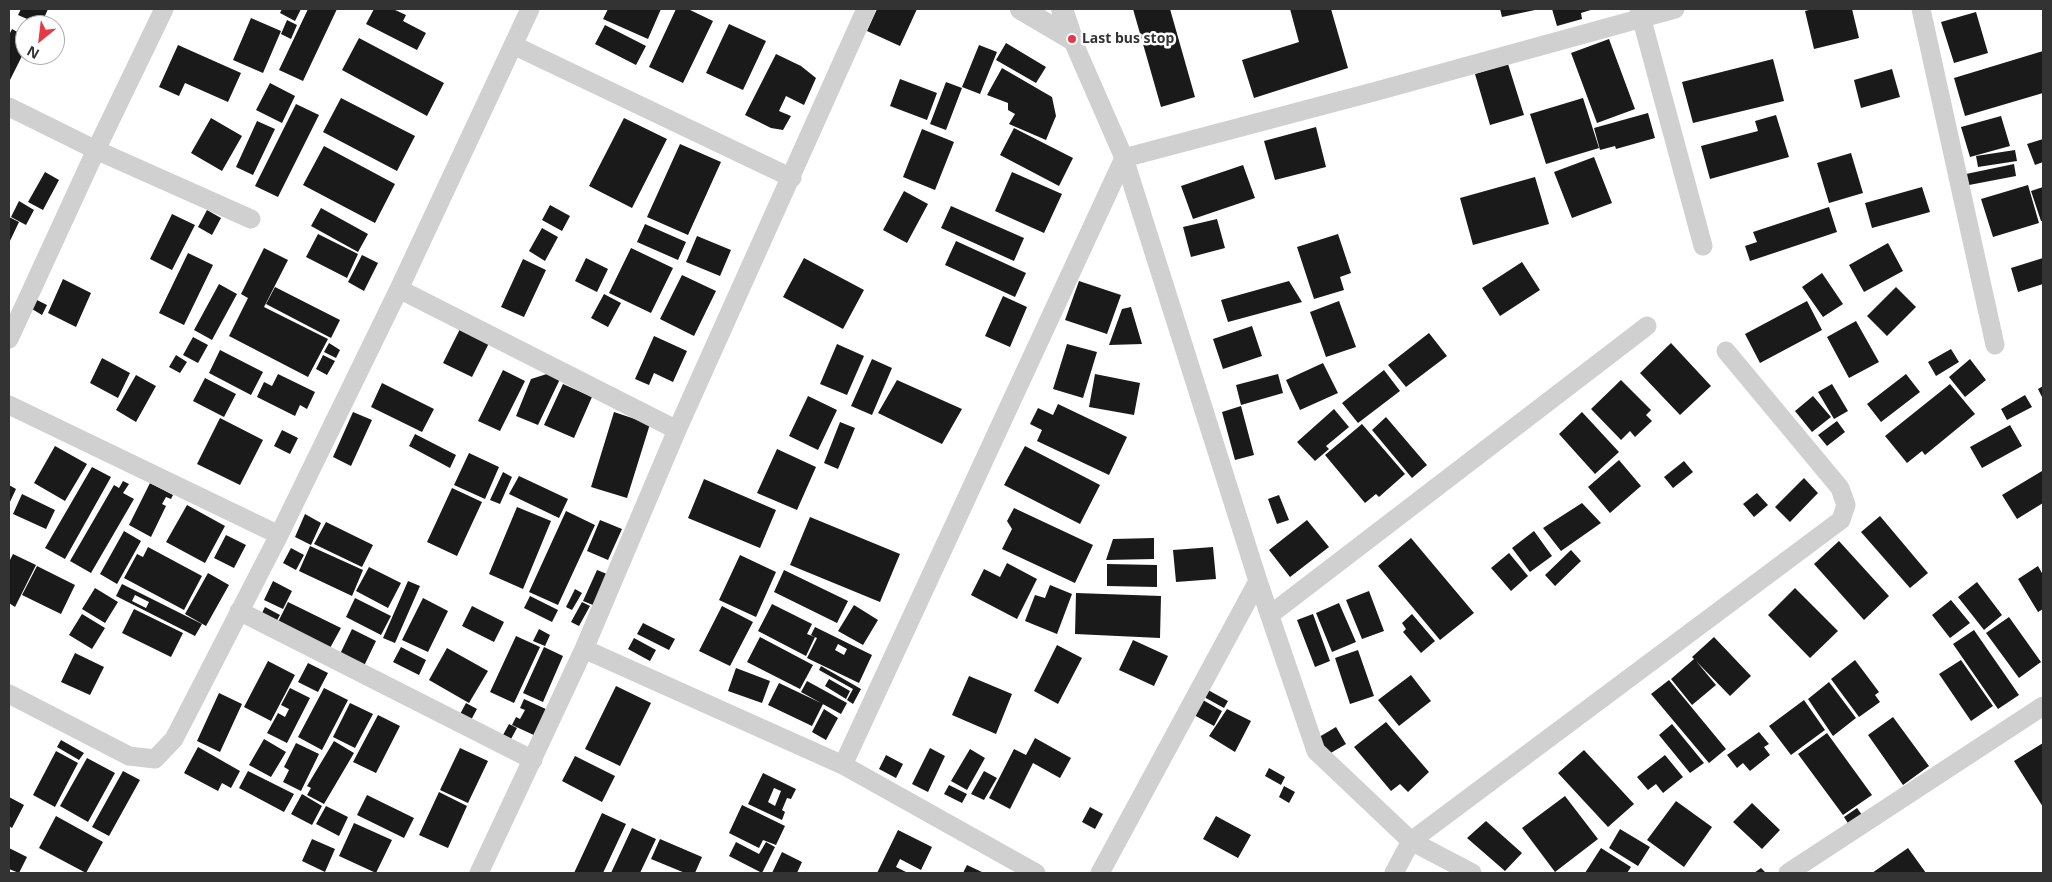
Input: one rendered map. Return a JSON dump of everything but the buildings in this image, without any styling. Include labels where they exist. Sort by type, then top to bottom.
[{"type":"street","points":[[9,339],[96,150],[164,9]]},
{"type":"street","points":[[9,694],[129,756],[155,759],[174,740],[279,535],[399,289],[530,9]]},
{"type":"street","points":[[479,873],[584,649],[677,430],[792,178],[866,9]]},
{"type":"street","points":[[1021,9],[1072,39]]},
{"type":"street","points":[[1062,9],[1072,39],[1124,158],[1258,581],[1271,614],[1316,751],[1411,841],[1472,873]]},
{"type":"street","points":[[1124,158],[1377,91],[1640,13],[1675,9]]},
{"type":"street","points":[[1921,9],[1995,345]]},
{"type":"street","points":[[1640,13],[1703,246]]},
{"type":"street","points":[[514,45],[792,178]]},
{"type":"street","points":[[9,107],[96,150],[251,218]]},
{"type":"street","points":[[843,765],[1124,158]]},
{"type":"street","points":[[399,289],[677,430]]},
{"type":"street","points":[[1271,614],[1647,326]]},
{"type":"street","points":[[1394,873],[1411,841],[1841,520],[1846,505],[1840,488],[1726,351]]},
{"type":"street","points":[[9,404],[279,535]]},
{"type":"street","points":[[1100,873],[1258,581]]},
{"type":"street","points":[[239,611],[533,760]]},
{"type":"street","points":[[584,649],[843,765],[1036,873]]},
{"type":"street","points":[[1788,873],[2043,706]]},
{"type":"place","name":"Last bus stop","points":[[1072,39]]}]
